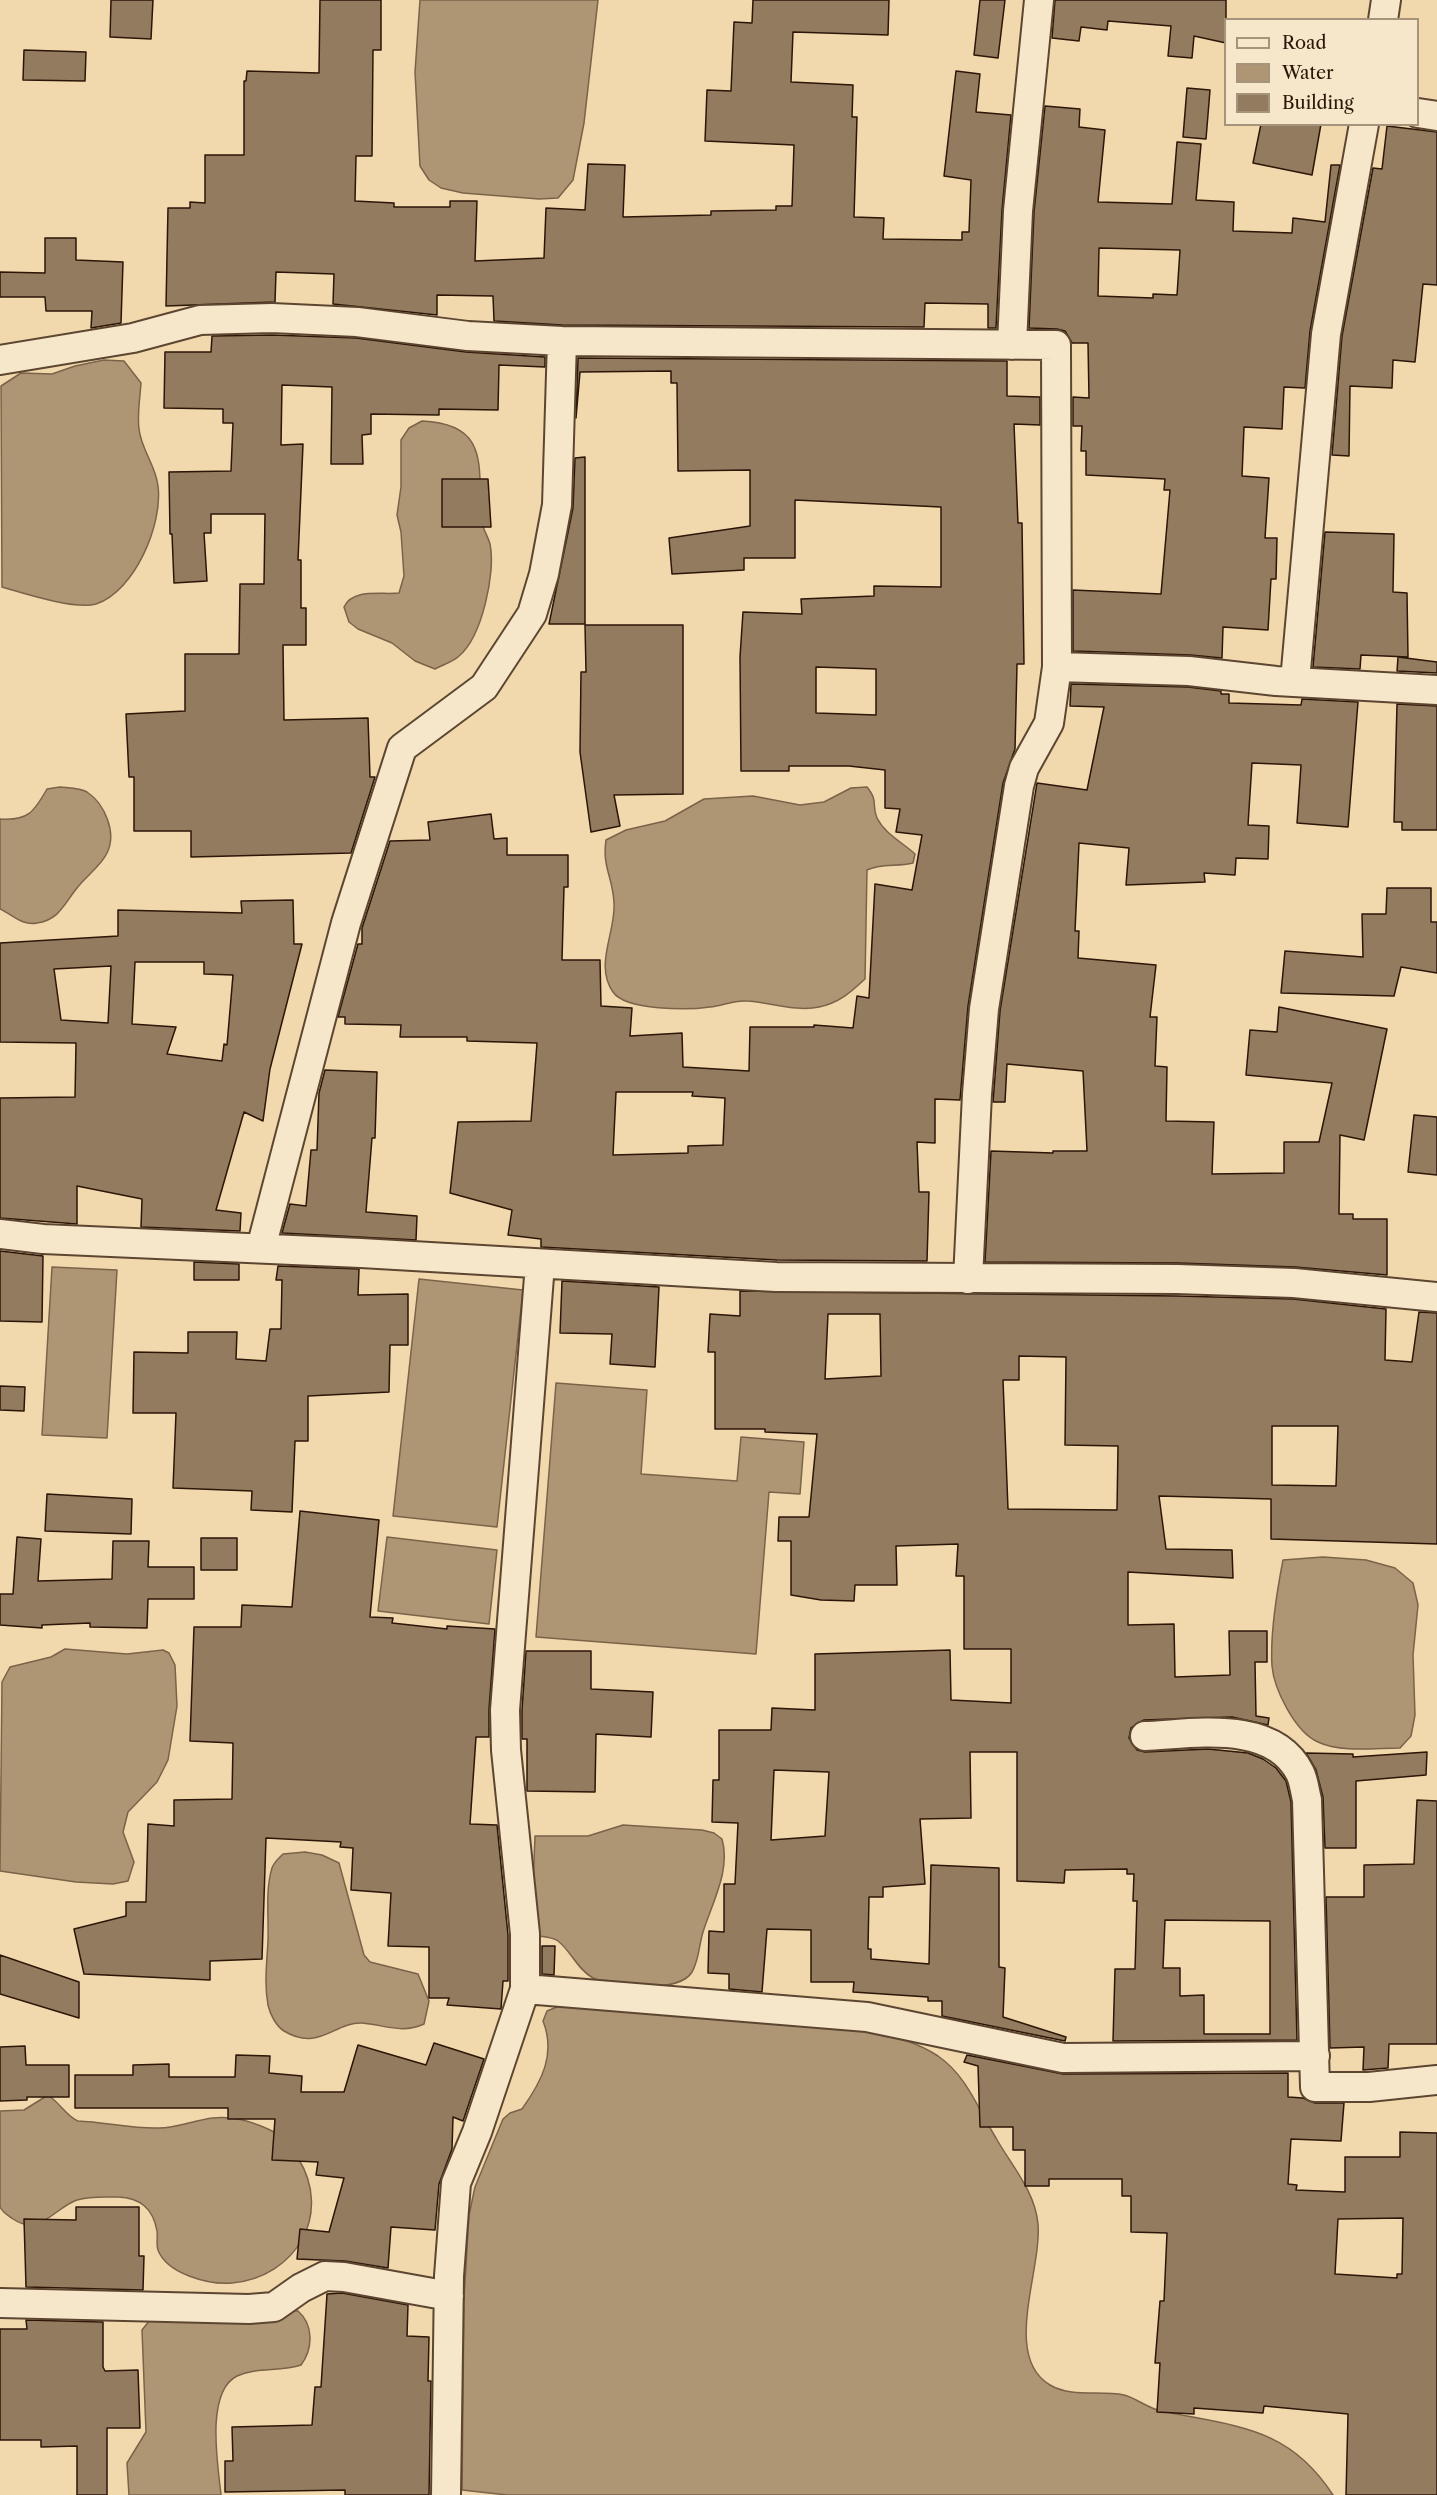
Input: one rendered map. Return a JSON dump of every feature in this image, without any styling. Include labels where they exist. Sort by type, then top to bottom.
[{"type":"street","points":[[1012,345],[1018,211],[1039,0]]},
{"type":"street","points":[[1383,18],[1386,0]]},
{"type":"street","points":[[1419,113],[1437,116]]},
{"type":"street","points":[[1295,681],[1326,334],[1364,126]]},
{"type":"street","points":[[0,360],[133,338],[200,320],[273,318],[357,322],[468,336],[562,341],[1056,345],[1057,667],[1049,723],[1024,768],[1019,786],[984,1009],[977,1094],[968,1280]]},
{"type":"street","points":[[261,1248],[346,923],[402,748],[484,687],[532,614],[544,574],[557,505],[562,341]]},
{"type":"street","points":[[1057,667],[1189,671],[1295,681],[1437,690]]},
{"type":"street","points":[[0,1234],[43,1239],[261,1248],[776,1276],[968,1280],[1177,1279],[1294,1283],[1437,1297]]},
{"type":"street","points":[[446,2495],[449,2296],[452,2216],[456,2183],[477,2132],[525,1989],[525,1934],[505,1710],[540,1264]]},
{"type":"street","points":[[1145,1736],[1236,1734],[1267,1741],[1287,1755],[1301,1774],[1307,1800],[1316,2087],[1369,2086],[1437,2080]]},
{"type":"street","points":[[525,1989],[867,2017],[1063,2058],[1314,2056]]},
{"type":"street","points":[[0,2303],[266,2308],[274,2307],[301,2288],[325,2276],[344,2277],[449,2296]]},
{"type":"water","points":[[420,0],[598,0],[584,123],[573,180],[558,198],[539,199],[463,193],[441,188],[429,180],[420,166],[415,72]]},
{"type":"water","points":[[104,360],[124,361],[141,383],[138,412],[140,436],[152,464],[158,486],[156,519],[144,554],[123,585],[110,597],[96,604],[63,603],[2,587],[1,386],[21,373],[52,374]]},
{"type":"water","points":[[422,421],[445,424],[461,431],[471,441],[477,454],[482,522],[490,544],[491,556],[489,587],[474,634],[459,656],[435,669],[415,661],[392,643],[358,629],[349,622],[344,607],[348,601],[361,595],[399,593],[404,576],[401,532],[397,515],[401,487],[401,440],[409,428]]},
{"type":"water","points":[[60,787],[84,791],[93,797],[108,820],[110,845],[101,862],[56,915],[45,921],[27,923],[0,909],[0,819],[24,816],[34,809],[47,789]]},
{"type":"water","points":[[867,787],[873,796],[875,813],[880,824],[915,854],[913,863],[867,870],[865,979],[850,993],[833,1003],[810,1008],[792,1008],[742,1001],[710,1007],[674,1009],[631,1003],[613,992],[605,971],[614,914],[612,886],[605,858],[606,840],[626,830],[665,821],[704,799],[753,796],[800,805],[824,802],[851,788]]},
{"type":"water","points":[[52,1267],[117,1270],[107,1438],[42,1435]]},
{"type":"water","points":[[419,1279],[523,1290],[497,1527],[393,1516]]},
{"type":"water","points":[[556,1383],[647,1390],[641,1474],[737,1481],[741,1437],[804,1442],[800,1494],[769,1492],[756,1654],[536,1637]]},
{"type":"water","points":[[387,1537],[497,1550],[489,1624],[378,1611]]},
{"type":"water","points":[[1323,1557],[1366,1560],[1395,1568],[1413,1583],[1418,1605],[1413,1655],[1415,1715],[1411,1736],[1400,1748],[1347,1749],[1318,1742],[1301,1729],[1281,1698],[1272,1666],[1272,1640],[1283,1560]]},
{"type":"water","points":[[65,1649],[127,1654],[163,1650],[169,1653],[175,1665],[177,1706],[168,1760],[157,1782],[128,1812],[123,1832],[134,1862],[128,1881],[113,1884],[76,1882],[0,1871],[2,1682],[10,1667],[51,1657]]},
{"type":"water","points":[[623,1825],[702,1830],[714,1833],[722,1839],[724,1863],[722,1874],[703,1932],[696,1963],[692,1972],[685,1979],[674,1983],[645,1987],[615,1984],[593,1978],[558,1941],[531,1935],[535,1836],[588,1836]]},
{"type":"water","points":[[305,1852],[322,1855],[339,1863],[364,1955],[370,1962],[418,1974],[429,2001],[424,2024],[401,2029],[362,2023],[352,2024],[326,2035],[307,2038],[296,2037],[281,2029],[276,2023],[269,2008],[266,1989],[270,1877],[274,1864],[283,1854]]},
{"type":"water","points":[[564,2004],[850,2028],[897,2038],[938,2056],[957,2073],[971,2094],[1022,2179],[1036,2212],[1038,2243],[1026,2334],[1028,2354],[1036,2372],[1050,2385],[1059,2389],[1077,2393],[1124,2395],[1158,2410],[1256,2432],[1277,2441],[1297,2454],[1333,2495],[507,2495],[462,2490],[464,2298],[469,2215],[475,2187],[503,2119],[510,2113],[522,2109],[541,2078],[548,2045],[543,2021],[547,2011]]},
{"type":"water","points":[[48,2095],[78,2121],[159,2128],[213,2118],[228,2118],[252,2123],[277,2134],[298,2158],[308,2179],[311,2200],[309,2221],[302,2239],[290,2256],[274,2269],[255,2278],[223,2283],[201,2280],[170,2266],[158,2250],[157,2231],[149,2210],[133,2200],[118,2197],[87,2198],[69,2204],[39,2223],[23,2224],[13,2219],[0,2207],[0,2111],[24,2110]]},
{"type":"water","points":[[298,2311],[309,2330],[310,2345],[301,2365],[244,2373],[227,2385],[221,2397],[217,2413],[216,2449],[221,2495],[129,2495],[127,2463],[146,2432],[142,2330],[150,2320]]},
{"type":"building","points":[[111,0],[153,0],[151,39],[110,37]]},
{"type":"building","points":[[320,0],[381,0],[381,50],[373,50],[372,156],[356,156],[355,201],[394,203],[394,207],[450,207],[450,201],[477,201],[475,261],[544,258],[546,208],[585,210],[588,164],[625,165],[623,217],[711,215],[711,211],[776,210],[776,206],[792,206],[794,145],[705,141],[707,90],[731,91],[734,22],[752,23],[753,0],[889,0],[888,35],[793,32],[791,82],[853,85],[852,117],[857,117],[854,217],[884,218],[883,239],[962,240],[962,232],[969,232],[971,180],[944,176],[956,71],[980,74],[976,112],[1011,115],[1002,210],[996,328],[988,328],[988,304],[925,303],[924,327],[562,325],[494,321],[493,296],[437,295],[437,315],[333,304],[334,274],[276,272],[275,302],[166,306],[168,208],[190,208],[190,202],[205,203],[205,155],[244,155],[244,81],[246,81],[247,71],[319,73]]},
{"type":"building","points":[[980,0],[1005,0],[998,58],[974,55]]},
{"type":"building","points":[[1055,0],[1226,0],[1224,43],[1194,36],[1192,58],[1168,56],[1171,26],[1108,21],[1107,30],[1081,27],[1079,41],[1052,38]]},
{"type":"building","points":[[24,50],[86,52],[85,81],[23,80]]},
{"type":"building","points":[[1187,88],[1210,90],[1206,139],[1183,137]]},
{"type":"building","points":[[1045,106],[1080,109],[1079,127],[1105,130],[1098,202],[1172,204],[1177,142],[1201,144],[1196,200],[1234,202],[1233,231],[1292,233],[1293,218],[1325,222],[1331,165],[1340,165],[1310,331],[1305,388],[1284,387],[1282,429],[1244,427],[1242,476],[1269,478],[1265,538],[1277,538],[1276,579],[1271,579],[1268,630],[1223,627],[1222,658],[1073,651],[1073,590],[1161,594],[1170,490],[1164,490],[1165,479],[1086,475],[1086,451],[1081,451],[1082,426],[1073,426],[1073,397],[1089,398],[1088,343],[1072,343],[1065,331],[1029,328],[1034,212]],"holes":[[[1099,248],[1180,250],[1177,295],[1153,294],[1153,298],[1098,296]]]},
{"type":"building","points":[[1261,126],[1321,126],[1312,175],[1253,163]]},
{"type":"building","points":[[1387,126],[1437,132],[1437,285],[1423,284],[1415,362],[1393,360],[1392,388],[1350,386],[1349,456],[1332,455],[1342,336],[1373,168],[1382,169]]},
{"type":"building","points":[[45,238],[76,238],[76,260],[123,262],[121,323],[91,328],[92,311],[46,311],[45,297],[0,297],[0,272],[45,273]]},
{"type":"building","points":[[272,335],[356,338],[466,352],[545,357],[545,367],[499,365],[498,410],[439,409],[439,415],[371,414],[371,434],[362,435],[363,464],[331,464],[332,387],[282,385],[281,445],[303,444],[298,560],[301,560],[301,608],[306,608],[306,645],[283,645],[284,720],[368,718],[370,777],[375,777],[351,853],[191,857],[191,831],[134,831],[134,777],[129,777],[126,714],[185,711],[185,654],[239,654],[240,584],[264,584],[265,514],[211,514],[211,533],[204,533],[207,581],[174,583],[169,472],[231,471],[233,423],[223,423],[223,409],[164,408],[165,352],[211,352],[212,336]]},
{"type":"building","points":[[578,358],[1007,361],[1007,396],[1040,397],[1040,425],[1014,424],[1018,523],[1022,523],[1024,664],[1017,664],[1015,749],[1003,783],[968,1006],[960,1100],[935,1099],[935,1143],[917,1142],[919,1192],[929,1192],[927,1261],[777,1260],[541,1247],[541,1239],[508,1235],[512,1210],[450,1193],[458,1122],[531,1121],[537,1043],[467,1041],[467,1037],[400,1037],[401,1025],[345,1024],[345,1017],[338,1017],[358,944],[362,944],[362,928],[390,841],[430,840],[428,822],[491,814],[494,839],[507,838],[507,855],[568,855],[568,887],[564,887],[562,960],[600,960],[601,1006],[632,1008],[630,1036],[682,1033],[683,1067],[749,1071],[750,1027],[814,1027],[814,1025],[853,1028],[857,996],[869,998],[875,884],[912,890],[922,835],[896,832],[900,809],[885,808],[885,770],[849,766],[789,766],[789,771],[741,771],[740,657],[743,612],[802,614],[801,599],[874,596],[874,586],[941,587],[941,507],[795,500],[795,558],[744,558],[744,570],[672,574],[669,538],[750,526],[750,470],[678,471],[677,383],[671,383],[671,371],[580,372],[576,418]],"holes":[[[816,667],[876,669],[876,715],[816,713]],[[616,1092],[693,1092],[692,1096],[725,1098],[723,1145],[688,1146],[688,1153],[613,1155]]]},
{"type":"building","points":[[585,457],[585,624],[549,624],[573,508],[575,458]]},
{"type":"building","points":[[442,479],[488,479],[491,527],[442,527]]},
{"type":"building","points":[[1325,532],[1394,534],[1393,592],[1407,593],[1408,657],[1361,655],[1360,669],[1313,667]]},
{"type":"building","points":[[585,625],[683,625],[683,794],[614,795],[620,826],[591,832],[580,752],[581,672],[586,672]]},
{"type":"building","points":[[1398,657],[1437,662],[1437,673],[1397,671]]},
{"type":"building","points":[[1071,684],[1188,687],[1229,694],[1229,703],[1301,705],[1302,699],[1358,702],[1348,827],[1297,823],[1301,765],[1252,763],[1248,825],[1269,826],[1268,859],[1236,858],[1235,875],[1204,873],[1205,882],[1126,885],[1129,848],[1079,843],[1075,931],[1079,931],[1078,958],[1156,965],[1150,1017],[1157,1017],[1155,1066],[1167,1067],[1166,1121],[1214,1122],[1212,1174],[1284,1173],[1284,1142],[1319,1142],[1332,1083],[1246,1075],[1250,1030],[1277,1032],[1279,1007],[1387,1029],[1364,1140],[1340,1135],[1339,1214],[1353,1214],[1353,1219],[1387,1219],[1387,1275],[1295,1267],[1178,1263],[985,1262],[991,1151],[1053,1153],[1053,1151],[1087,1151],[1083,1071],[1007,1064],[1005,1102],[993,1102],[1000,1011],[1037,783],[1087,790],[1104,707],[1070,706]]},
{"type":"building","points":[[1397,704],[1437,706],[1437,830],[1402,830],[1402,822],[1394,822]]},
{"type":"building","points":[[1387,888],[1431,888],[1431,922],[1437,922],[1437,973],[1401,967],[1394,996],[1281,993],[1285,951],[1363,957],[1362,914],[1386,914]]},
{"type":"building","points":[[293,900],[294,944],[302,944],[270,1069],[263,1121],[244,1112],[216,1210],[241,1213],[240,1231],[141,1227],[142,1199],[77,1186],[77,1224],[0,1218],[0,1098],[75,1097],[76,1043],[0,1042],[0,943],[118,936],[118,910],[242,913],[241,901]],"holes":[[[135,962],[204,962],[204,974],[233,975],[227,1045],[224,1044],[222,1061],[167,1054],[176,1027],[132,1024]],[[111,966],[108,1023],[61,1020],[54,969]]]},
{"type":"building","points":[[325,1070],[377,1072],[375,1138],[372,1138],[366,1212],[417,1216],[416,1240],[282,1233],[290,1204],[306,1206],[311,1150],[317,1150],[319,1093]]},
{"type":"building","points":[[1414,1115],[1437,1117],[1437,1175],[1408,1172]]},
{"type":"building","points":[[0,1251],[43,1256],[42,1322],[0,1321]]},
{"type":"building","points":[[194,1262],[239,1264],[239,1280],[194,1280]]},
{"type":"building","points":[[278,1266],[359,1269],[358,1295],[408,1294],[408,1345],[390,1345],[389,1392],[308,1396],[308,1441],[295,1441],[292,1512],[251,1510],[252,1491],[173,1488],[176,1413],[133,1413],[134,1352],[188,1353],[188,1332],[237,1332],[236,1359],[266,1361],[270,1329],[281,1329],[282,1280],[276,1280]]},
{"type":"building","points":[[562,1281],[659,1287],[655,1367],[610,1364],[612,1334],[560,1333]]},
{"type":"building","points":[[740,1291],[1293,1299],[1386,1309],[1385,1360],[1412,1362],[1419,1312],[1437,1313],[1437,1544],[1271,1539],[1271,1499],[1159,1496],[1166,1549],[1232,1550],[1233,1578],[1128,1572],[1128,1625],[1174,1624],[1175,1677],[1230,1675],[1229,1631],[1267,1631],[1267,1662],[1255,1662],[1256,1716],[1269,1718],[1268,1725],[1232,1717],[1144,1720],[1131,1728],[1129,1738],[1137,1750],[1145,1752],[1208,1749],[1248,1753],[1276,1768],[1286,1781],[1291,1802],[1297,2040],[1113,2041],[1115,1969],[1135,1969],[1137,1901],[1133,1901],[1134,1874],[1127,1874],[1127,1869],[1065,1870],[1064,1883],[1017,1881],[1017,1752],[970,1752],[971,1818],[920,1819],[925,1884],[883,1887],[883,1897],[869,1897],[868,1949],[871,1949],[871,1959],[929,1964],[931,1865],[999,1868],[999,1967],[1005,1968],[1003,2017],[1066,2037],[1065,2041],[942,2016],[942,2001],[928,2001],[928,1997],[853,1992],[854,1982],[811,1982],[811,1930],[767,1929],[762,1992],[729,1989],[729,1974],[708,1973],[709,1931],[724,1932],[724,1884],[735,1884],[738,1823],[712,1822],[713,1780],[719,1780],[719,1730],[771,1730],[772,1708],[815,1710],[815,1654],[950,1650],[951,1700],[1011,1703],[1011,1649],[964,1649],[964,1576],[956,1576],[958,1544],[896,1546],[897,1585],[855,1585],[854,1601],[821,1600],[791,1595],[791,1541],[778,1541],[779,1517],[809,1517],[817,1434],[765,1432],[765,1429],[715,1429],[715,1352],[708,1352],[710,1314],[740,1316]],"holes":[[[828,1314],[880,1314],[881,1376],[825,1379]],[[1019,1356],[1066,1357],[1065,1445],[1118,1446],[1117,1510],[1008,1509],[1003,1380],[1019,1380]],[[1272,1426],[1338,1426],[1336,1486],[1272,1485]],[[774,1770],[829,1772],[825,1836],[771,1840]],[[1165,1920],[1270,1921],[1270,2034],[1204,2034],[1204,1995],[1180,1996],[1180,1968],[1163,1968]]]},
{"type":"building","points":[[0,1386],[25,1387],[24,1411],[0,1410]]},
{"type":"building","points":[[47,1494],[132,1499],[131,1534],[45,1531]]},
{"type":"building","points":[[300,1511],[379,1520],[370,1617],[393,1618],[392,1623],[447,1629],[447,1626],[495,1629],[489,1737],[476,1737],[470,1824],[497,1825],[508,1935],[508,1981],[503,1981],[501,2009],[447,2005],[449,1998],[429,1998],[429,1947],[388,1946],[391,1893],[351,1890],[353,1848],[340,1847],[341,1842],[266,1838],[262,1959],[210,1961],[210,1980],[84,1974],[74,1929],[126,1916],[126,1902],[146,1902],[148,1824],[174,1826],[174,1800],[232,1799],[233,1743],[190,1741],[194,1627],[241,1627],[242,1605],[292,1607]]},
{"type":"building","points":[[17,1537],[41,1539],[38,1581],[112,1579],[113,1541],[149,1541],[148,1567],[194,1567],[194,1599],[148,1599],[147,1628],[90,1627],[90,1623],[42,1625],[42,1628],[0,1625],[0,1594],[13,1594]]},
{"type":"building","points":[[201,1538],[237,1538],[237,1570],[201,1570]]},
{"type":"building","points":[[526,1651],[591,1651],[591,1689],[653,1692],[651,1737],[596,1734],[595,1792],[527,1791],[527,1739],[522,1739]]},
{"type":"building","points":[[1427,1752],[1426,1775],[1356,1781],[1356,1848],[1325,1848],[1323,1797],[1316,1770],[1306,1753],[1353,1754],[1353,1757]]},
{"type":"building","points":[[1417,1800],[1437,1801],[1437,2044],[1389,2044],[1388,2068],[1363,2070],[1364,2047],[1330,2048],[1326,1897],[1364,1897],[1364,1865],[1414,1864]]},
{"type":"building","points":[[542,1946],[555,1946],[554,1975],[542,1974]]},
{"type":"building","points":[[0,1955],[79,1982],[79,2018],[0,1994]]},
{"type":"building","points":[[434,2043],[484,2059],[463,2121],[453,2117],[452,2149],[439,2184],[435,2230],[391,2227],[388,2268],[345,2261],[297,2259],[300,2229],[329,2232],[344,2178],[316,2175],[318,2162],[272,2160],[275,2119],[228,2119],[228,2108],[75,2108],[75,2075],[133,2075],[133,2065],[169,2064],[169,2077],[235,2077],[236,2055],[270,2056],[269,2073],[302,2076],[301,2092],[344,2092],[358,2045],[426,2065]]},
{"type":"building","points":[[25,2046],[26,2065],[69,2065],[69,2097],[27,2097],[27,2100],[0,2101],[0,2047]]},
{"type":"building","points":[[967,2055],[1063,2074],[1288,2073],[1288,2097],[1303,2098],[1315,2103],[1344,2103],[1341,2141],[1291,2139],[1288,2184],[1297,2185],[1296,2190],[1345,2192],[1345,2157],[1400,2157],[1400,2132],[1437,2133],[1437,2495],[1346,2495],[1348,2414],[1264,2406],[1263,2413],[1194,2408],[1194,2414],[1157,2412],[1160,2363],[1155,2363],[1160,2301],[1164,2301],[1167,2233],[1131,2232],[1131,2196],[1122,2196],[1122,2179],[1049,2179],[1049,2186],[1025,2186],[1025,2150],[1013,2150],[1013,2127],[980,2127],[978,2066],[964,2062]],"holes":[[[1403,2218],[1402,2274],[1397,2274],[1397,2278],[1335,2274],[1338,2219]]]},
{"type":"building","points":[[76,2207],[139,2207],[139,2256],[144,2256],[143,2290],[26,2287],[24,2219],[76,2220]]},
{"type":"building","points":[[342,2293],[408,2305],[407,2336],[429,2337],[428,2381],[431,2381],[429,2495],[345,2495],[345,2490],[225,2492],[225,2461],[233,2461],[232,2427],[312,2425],[315,2387],[321,2387],[327,2294]]},
{"type":"building","points":[[26,2320],[103,2322],[103,2367],[105,2371],[138,2370],[140,2428],[107,2428],[107,2495],[77,2495],[77,2446],[41,2447],[41,2440],[0,2440],[0,2329],[27,2329]]}]
